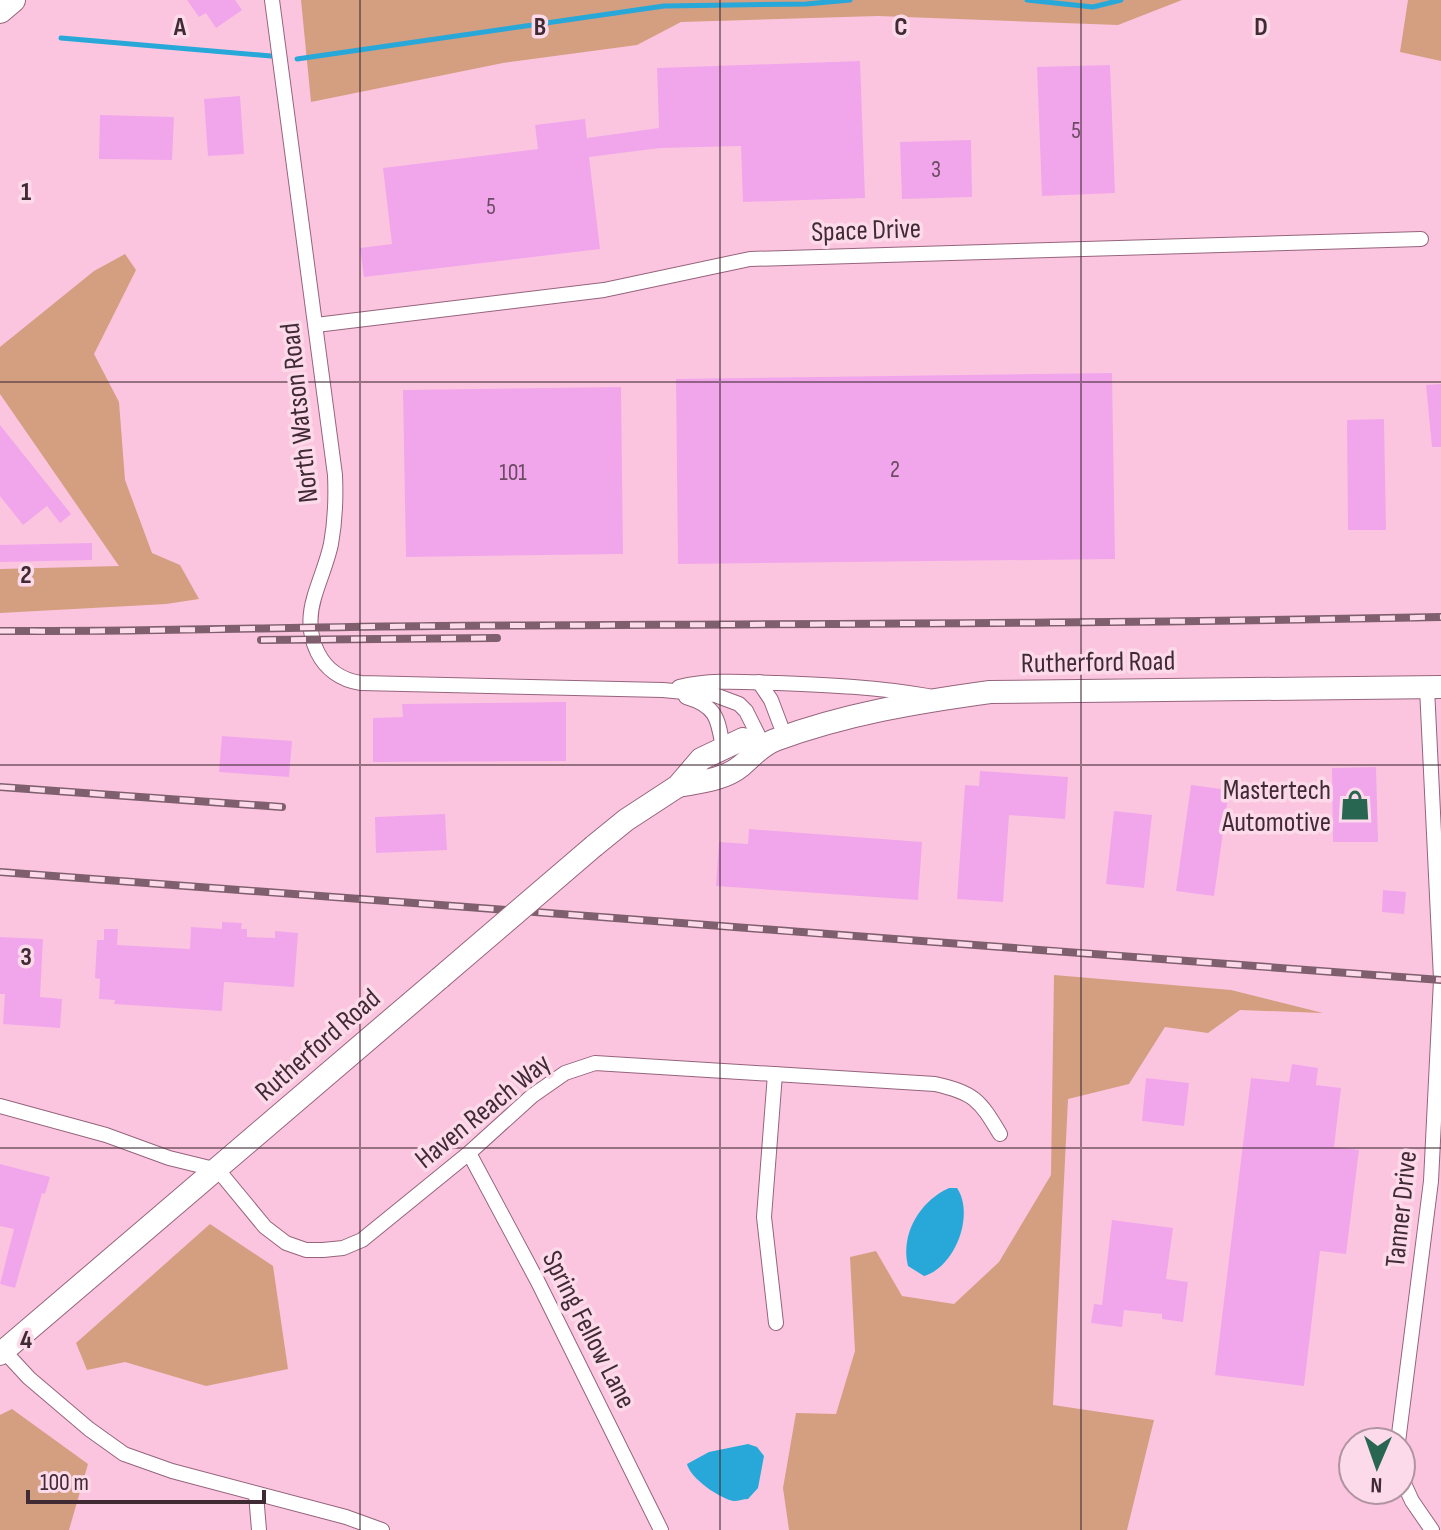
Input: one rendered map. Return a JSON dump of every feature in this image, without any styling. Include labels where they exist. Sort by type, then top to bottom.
[{"type":"main road","points":[[0,11],[13,0]]},
{"type":"street","name":"North Watson Road","points":[[272,0],[336,491],[330,545],[311,616],[316,651],[325,665],[338,677],[361,683],[663,690],[715,695],[739,704],[746,711],[763,745]]},
{"type":"street","name":"Space Drive","points":[[316,325],[604,290],[719,263],[750,259],[1421,239]]},
{"type":"street","name":"North Watson Road","points":[[663,690],[708,680],[871,686],[944,698]]},
{"type":"street","points":[[759,682],[771,700],[785,737]]},
{"type":"street","name":"Rutherford Road","points":[[678,786],[722,777],[740,767],[763,745],[836,720],[889,707],[990,692],[1434,688]]},
{"type":"street","name":"Tanner Drive","points":[[1400,1426],[1431,1181],[1441,980],[1434,688]]},
{"type":"street","name":"North Watson Road","points":[[663,690],[709,707],[718,719],[723,748]]},
{"type":"street","name":"Rutherford Road","points":[[2,1352],[594,846],[626,820],[678,786],[701,759],[743,739],[763,745]]},
{"type":"street","name":"Haven Reach Way","points":[[218,1170],[265,1227],[286,1243],[306,1250],[343,1248],[362,1240],[469,1153],[532,1096],[565,1073],[595,1063],[935,1084],[962,1091],[982,1105],[1000,1134]]},
{"type":"street","points":[[775,1074],[764,1217],[776,1323]]},
{"type":"street","points":[[0,1106],[218,1170]]},
{"type":"street","name":"Spring Fellow Lane","points":[[469,1153],[538,1282],[661,1530]]},
{"type":"street","points":[[2,1352],[89,1429],[124,1454],[172,1471],[346,1517],[382,1530]]},
{"type":"street","points":[[256,1494],[259,1530]]},
{"type":"street","points":[[1415,1506],[1432,1530]]},
{"type":"shaded area","points":[[301,0],[1182,0],[1118,25],[878,16],[681,22],[637,45],[503,63],[311,102]]},
{"type":"shaded area","points":[[1408,0],[1441,0],[1441,61],[1400,52]]},
{"type":"shaded area","points":[[125,254],[136,270],[94,354],[119,402],[125,480],[152,553],[180,565],[199,599],[166,604],[0,613],[0,569],[119,566],[0,394],[0,347],[94,271]]},
{"type":"shaded area","points":[[1054,975],[1231,990],[1323,1013],[1240,1010],[1208,1033],[1165,1027],[1129,1084],[1068,1099],[1053,1405],[1154,1420],[1127,1530],[789,1530],[783,1488],[796,1413],[836,1414],[855,1351],[850,1257],[876,1251],[902,1296],[954,1304],[999,1262],[1051,1175]]},
{"type":"shaded area","points":[[210,1224],[273,1266],[288,1369],[206,1386],[125,1362],[87,1370],[76,1343]]},
{"type":"shaded area","points":[[12,1409],[88,1464],[69,1530],[0,1530],[0,1415]]},
{"type":"water","points":[[949,1188],[957,1188],[962,1199],[963,1225],[959,1239],[945,1262],[924,1276],[908,1266],[906,1254],[910,1231],[929,1201]]},
{"type":"water","points":[[748,1444],[757,1447],[764,1456],[758,1488],[748,1499],[728,1499],[699,1481],[689,1470],[687,1464],[709,1452]]},
{"type":"building","points":[[187,0],[235,0],[242,10],[216,28],[206,13],[199,17]]},
{"type":"building","points":[[860,61],[865,198],[743,202],[741,146],[660,148],[589,157],[600,249],[364,277],[360,248],[392,244],[383,168],[538,149],[535,125],[585,119],[587,138],[659,128],[657,68]]},
{"type":"building","points":[[1110,65],[1115,193],[1042,196],[1037,67]]},
{"type":"building","points":[[240,96],[244,154],[208,156],[204,99]]},
{"type":"building","points":[[100,115],[174,117],[172,160],[99,159]]},
{"type":"building","points":[[971,140],[972,197],[902,199],[900,142]]},
{"type":"building","points":[[1112,373],[1115,559],[678,564],[676,379]]},
{"type":"building","points":[[1441,384],[1441,447],[1432,447],[1426,385]]},
{"type":"building","points":[[621,387],[623,554],[406,557],[403,390]]},
{"type":"building","points":[[1384,419],[1386,530],[1348,530],[1347,420]]},
{"type":"building","points":[[0,425],[71,514],[60,523],[47,506],[23,525],[0,496]]},
{"type":"building","points":[[92,543],[92,560],[0,562],[0,545]]},
{"type":"building","points":[[566,702],[566,761],[373,762],[373,718],[403,717],[402,704]]},
{"type":"building","points":[[222,736],[292,741],[289,777],[219,772]]},
{"type":"building","name":"Mastertech Automotive","points":[[1376,767],[1378,842],[1333,842],[1332,768]]},
{"type":"building","points":[[980,771],[1068,777],[1065,819],[1009,815],[1003,902],[957,899],[965,785],[979,786]]},
{"type":"building","points":[[1191,785],[1229,790],[1214,896],[1176,891]]},
{"type":"building","points":[[1114,811],[1152,815],[1144,888],[1106,884]]},
{"type":"building","points":[[445,814],[447,850],[376,853],[375,817]]},
{"type":"building","points":[[749,829],[922,842],[918,900],[716,886],[719,842],[748,844]]},
{"type":"building","points":[[1383,890],[1406,892],[1404,914],[1382,912]]},
{"type":"building","points":[[222,922],[242,923],[241,929],[247,929],[247,937],[275,938],[275,931],[298,933],[294,987],[224,982],[222,1011],[114,1004],[115,1000],[99,999],[100,979],[95,978],[97,940],[104,940],[104,929],[118,929],[117,945],[190,949],[191,927],[222,929]]},
{"type":"building","points":[[0,937],[43,939],[40,997],[62,999],[60,1028],[3,1024],[5,994],[0,994]]},
{"type":"building","points":[[1292,1064],[1318,1068],[1316,1085],[1341,1088],[1334,1147],[1359,1150],[1346,1254],[1320,1251],[1304,1386],[1215,1375],[1251,1078],[1289,1082]]},
{"type":"building","points":[[1146,1078],[1189,1083],[1184,1126],[1142,1121]]},
{"type":"building","points":[[0,1164],[50,1177],[45,1194],[42,1193],[15,1288],[0,1284],[14,1229],[0,1226]]},
{"type":"building","points":[[1112,1220],[1173,1228],[1166,1279],[1188,1282],[1183,1322],[1162,1319],[1162,1314],[1124,1310],[1122,1327],[1091,1323],[1094,1304],[1102,1305]]},
{"type":"waterway","points":[[297,59],[664,6],[806,4],[850,0]]},
{"type":"waterway","points":[[1027,0],[1093,7],[1121,0]]},
{"type":"waterway","points":[[61,38],[271,56]]},
{"type":"railway","points":[[0,631],[1441,617]]},
{"type":"railway","points":[[261,640],[497,638]]},
{"type":"railway","points":[[0,787],[282,807]]},
{"type":"railway","points":[[0,872],[1441,980]]},
{"type":"place","name":"Mastertech Automotive","points":[[1355,805]]}]
